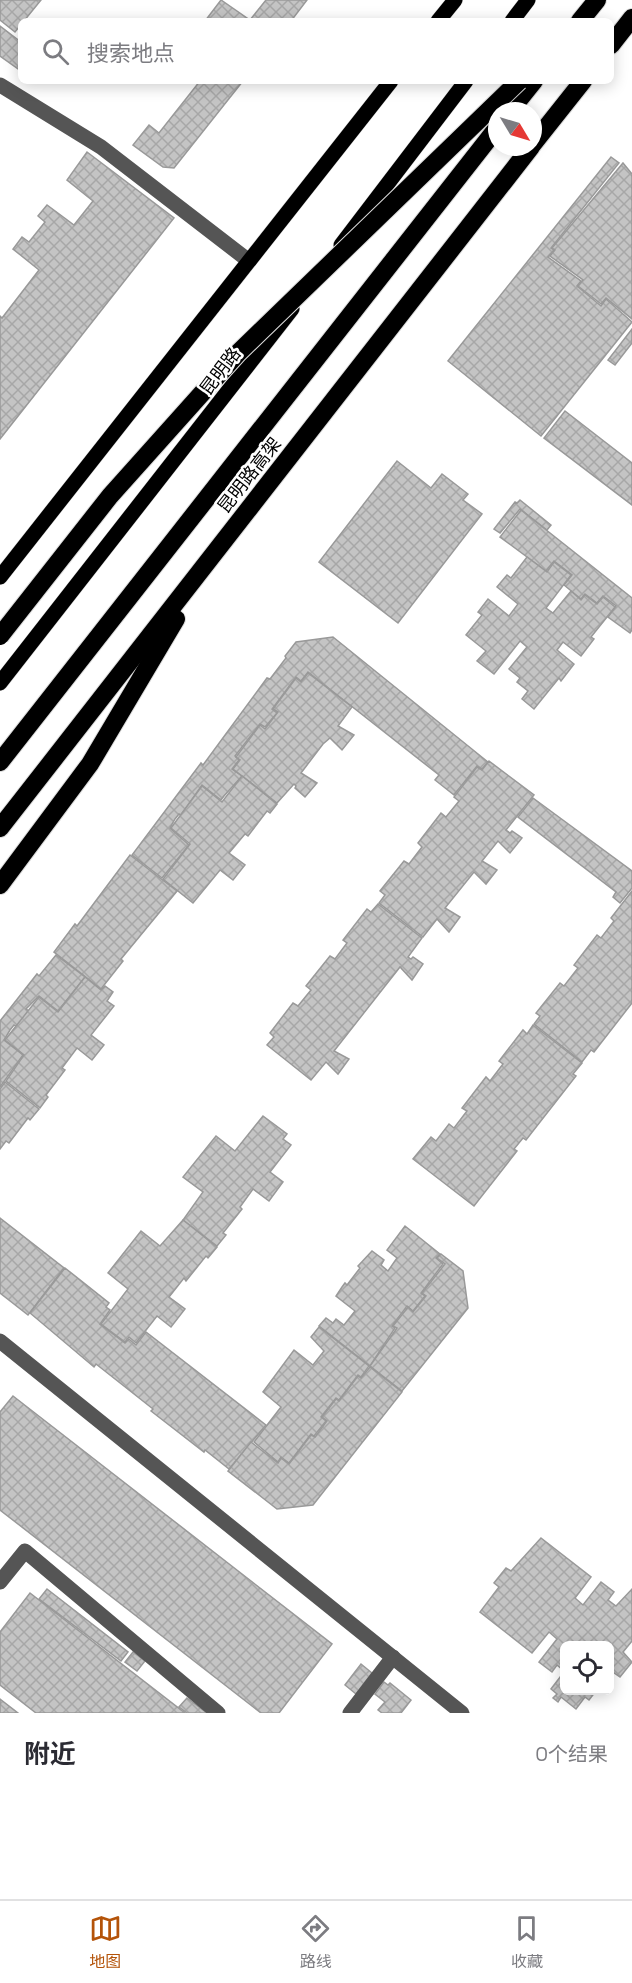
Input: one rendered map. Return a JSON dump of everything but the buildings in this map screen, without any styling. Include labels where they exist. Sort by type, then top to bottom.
[{"type":"highway","points":[[582,18],[597,0]]},
{"type":"highway","points":[[614,41],[632,18]]},
{"type":"highway","points":[[0,636],[110,496],[238,353],[516,84]]},
{"type":"highway","points":[[517,102],[532,84]]},
{"type":"highway","name":"昆明路高架","points":[[542,133],[581,84]]},
{"type":"highway","name":"昆明路高架","points":[[0,762],[488,139]]},
{"type":"highway","name":"昆明路高架","points":[[0,828],[524,156]]},
{"type":"highway","points":[[0,885],[90,764],[212,558]]},
{"type":"main road","points":[[440,18],[455,0]]},
{"type":"main road","points":[[514,18],[528,0]]},
{"type":"main road","points":[[0,577],[389,84]]},
{"type":"main road","name":"昆明路","points":[[0,683],[204,423],[464,84]]},
{"type":"street","points":[[0,85],[102,147],[249,261]]},
{"type":"street","points":[[0,1341],[462,1713]]},
{"type":"street","points":[[0,1582],[25,1551],[218,1713]]},
{"type":"street","points":[[350,1713],[393,1657]]}]
